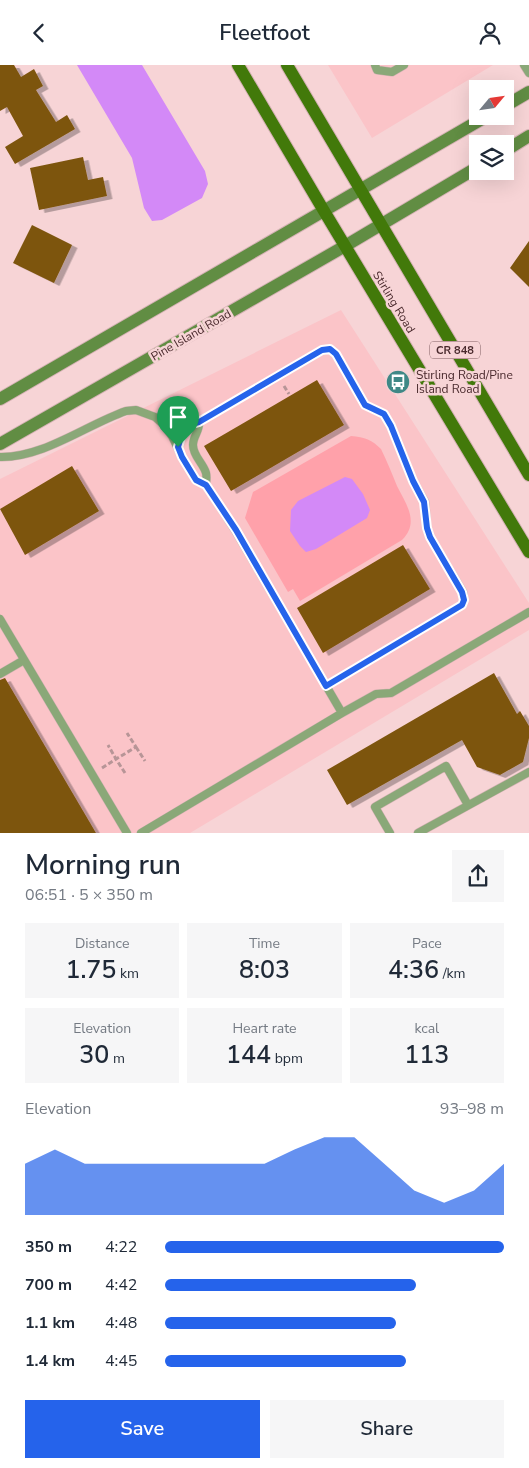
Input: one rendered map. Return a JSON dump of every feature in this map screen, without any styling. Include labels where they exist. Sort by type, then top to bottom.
[{"type":"main road","name":"Stirling Road","points":[[238,65],[529,552]]},
{"type":"main road","name":"CR 848","points":[[287,65],[529,475]]},
{"type":"main road","points":[[514,101],[529,92]]},
{"type":"main road","points":[[0,399],[472,125]]},
{"type":"main road","points":[[514,145],[529,136]]},
{"type":"main road","name":"Pine Island Road","points":[[0,444],[345,246],[469,172]]},
{"type":"lane","points":[[375,65],[377,70],[392,72],[404,65]]},
{"type":"lane","points":[[524,65],[529,73]]},
{"type":"lane","points":[[178,447],[181,437],[192,424],[199,422],[322,350],[330,349],[336,354],[365,405],[384,414],[424,502],[430,537],[462,592],[464,600],[462,605],[326,686]]},
{"type":"lane","points":[[0,457],[13,457],[33,452],[118,414],[136,410],[155,417],[163,424],[178,447],[196,480],[206,485],[236,530],[342,713]]},
{"type":"lane","points":[[199,422],[200,428],[193,439],[193,445],[194,452],[206,474],[206,485]]},
{"type":"lane","points":[[141,833],[342,713],[376,694],[391,693],[529,612]]},
{"type":"lane","points":[[0,619],[127,833]]},
{"type":"lane","points":[[0,674],[24,660]]},
{"type":"lane","points":[[390,833],[375,807],[446,766],[468,805]]},
{"type":"lane","points":[[418,833],[529,771]]},
{"type":"path","points":[[283,383],[289,395]]},
{"type":"path","points":[[128,733],[145,761]]},
{"type":"path","points":[[108,745],[125,773]]},
{"type":"path","points":[[97,771],[136,747]]},
{"type":"shaded area","points":[[77,65],[142,65],[205,171],[208,184],[202,198],[162,220],[152,221],[144,208],[132,158]]},
{"type":"shaded area","points":[[328,65],[493,65],[372,138]]},
{"type":"shaded area","points":[[341,310],[529,603],[529,630],[190,833],[0,833],[0,479]]},
{"type":"shaded area","points":[[351,436],[368,439],[381,449],[410,513],[410,527],[402,540],[300,601],[293,589],[288,592],[245,518],[253,492]]},
{"type":"shaded area","points":[[345,477],[352,479],[363,494],[370,510],[367,518],[316,549],[306,552],[290,531],[291,510],[298,501]]},
{"type":"building","points":[[0,65],[14,65],[21,77],[34,69],[43,86],[36,90],[56,122],[67,115],[75,129],[15,164],[5,147],[23,136],[7,107],[0,111]]},
{"type":"building","points":[[83,157],[88,180],[103,177],[107,196],[39,210],[30,168]]},
{"type":"building","points":[[32,225],[72,245],[54,283],[13,263]]},
{"type":"building","points":[[529,241],[529,287],[510,268]]},
{"type":"building","points":[[317,380],[344,425],[231,491],[204,446]]},
{"type":"building","points":[[72,466],[99,511],[25,555],[0,509]]},
{"type":"building","points":[[403,545],[430,589],[323,653],[297,608]]},
{"type":"building","points":[[494,673],[517,714],[520,711],[529,726],[529,738],[523,762],[500,775],[477,767],[462,740],[347,805],[327,770]]},
{"type":"building","points":[[5,678],[96,833],[0,833],[0,680]]},
{"type":"place","name":"Stirling Road/Pine Island Road","points":[[398,382]]},
{"type":"route","points":[[330,349],[336,354],[365,405],[384,414],[391,426],[413,481],[424,502],[430,537],[462,592],[464,600],[462,605],[326,686],[236,530],[206,485],[196,480],[178,447],[181,437],[192,424],[199,422],[322,350],[330,349]]}]
